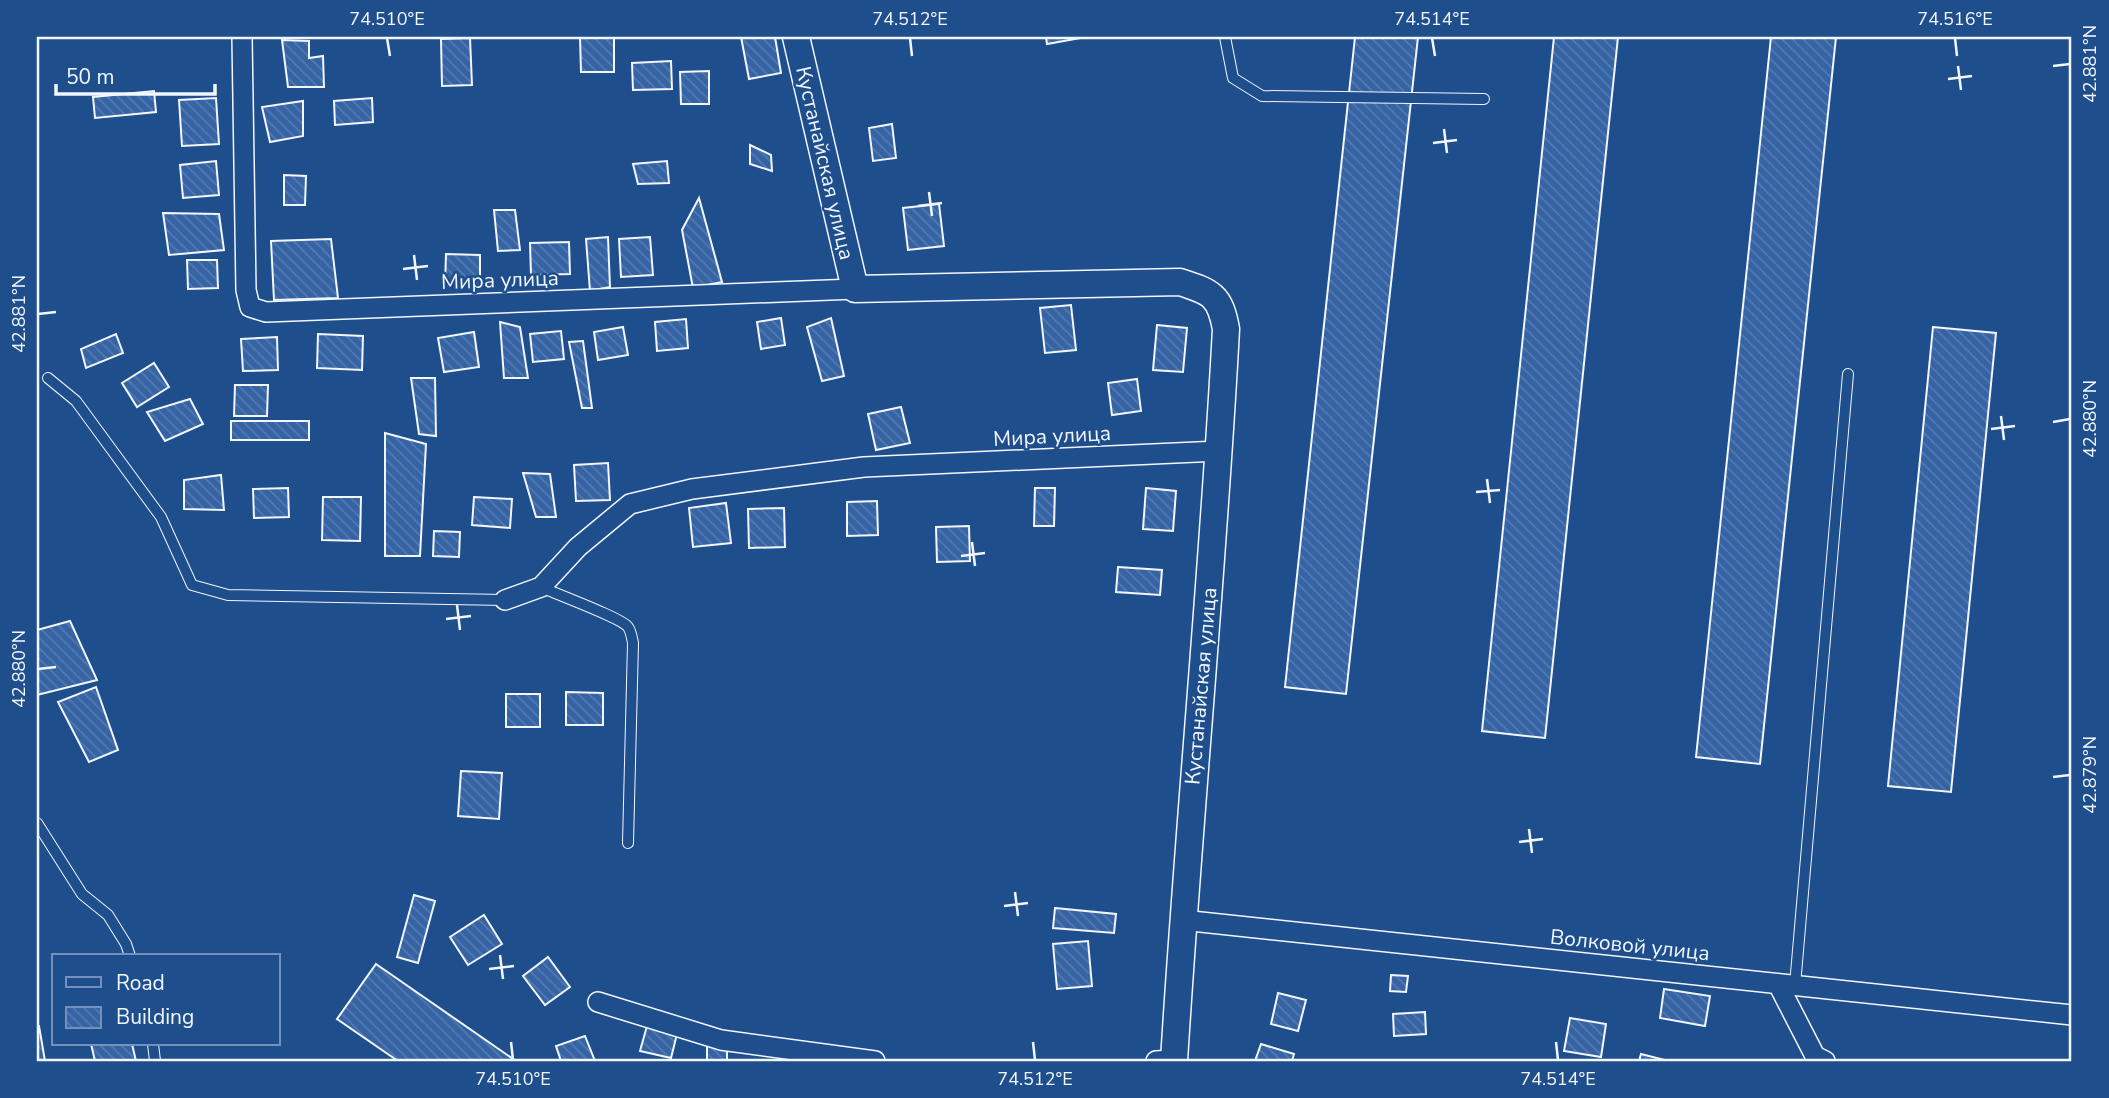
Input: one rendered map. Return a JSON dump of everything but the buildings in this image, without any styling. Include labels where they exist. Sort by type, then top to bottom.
[{"type":"street","name":"Мира улица","points":[[242,37],[246,290],[250,307],[266,312],[855,289]]},
{"type":"street","name":"Кустанайская улица","points":[[796,37],[855,289],[1180,282],[1207,290],[1223,311],[1226,328],[1219,451],[1182,920],[1168,1061]]},
{"type":"street","name":"Мира улица","points":[[505,600],[541,587],[578,547],[630,504],[692,489],[864,467],[1219,451]]},
{"type":"street","name":"Волковой улица","points":[[1182,920],[2072,1015]]},
{"type":"street","points":[[1786,985],[1815,1056],[1825,1061]]},
{"type":"street","points":[[598,1002],[721,1040],[875,1061]]},
{"type":"lane","points":[[1226,37],[1233,78],[1262,96],[1484,99]]},
{"type":"lane","points":[[1786,985],[1848,374]]},
{"type":"lane","points":[[48,378],[76,401],[161,517],[192,585],[228,595],[505,600]]},
{"type":"lane","points":[[541,587],[611,615],[628,625],[633,643],[628,843]]},
{"type":"lane","points":[[37,823],[82,894],[108,915],[129,954]]}]
